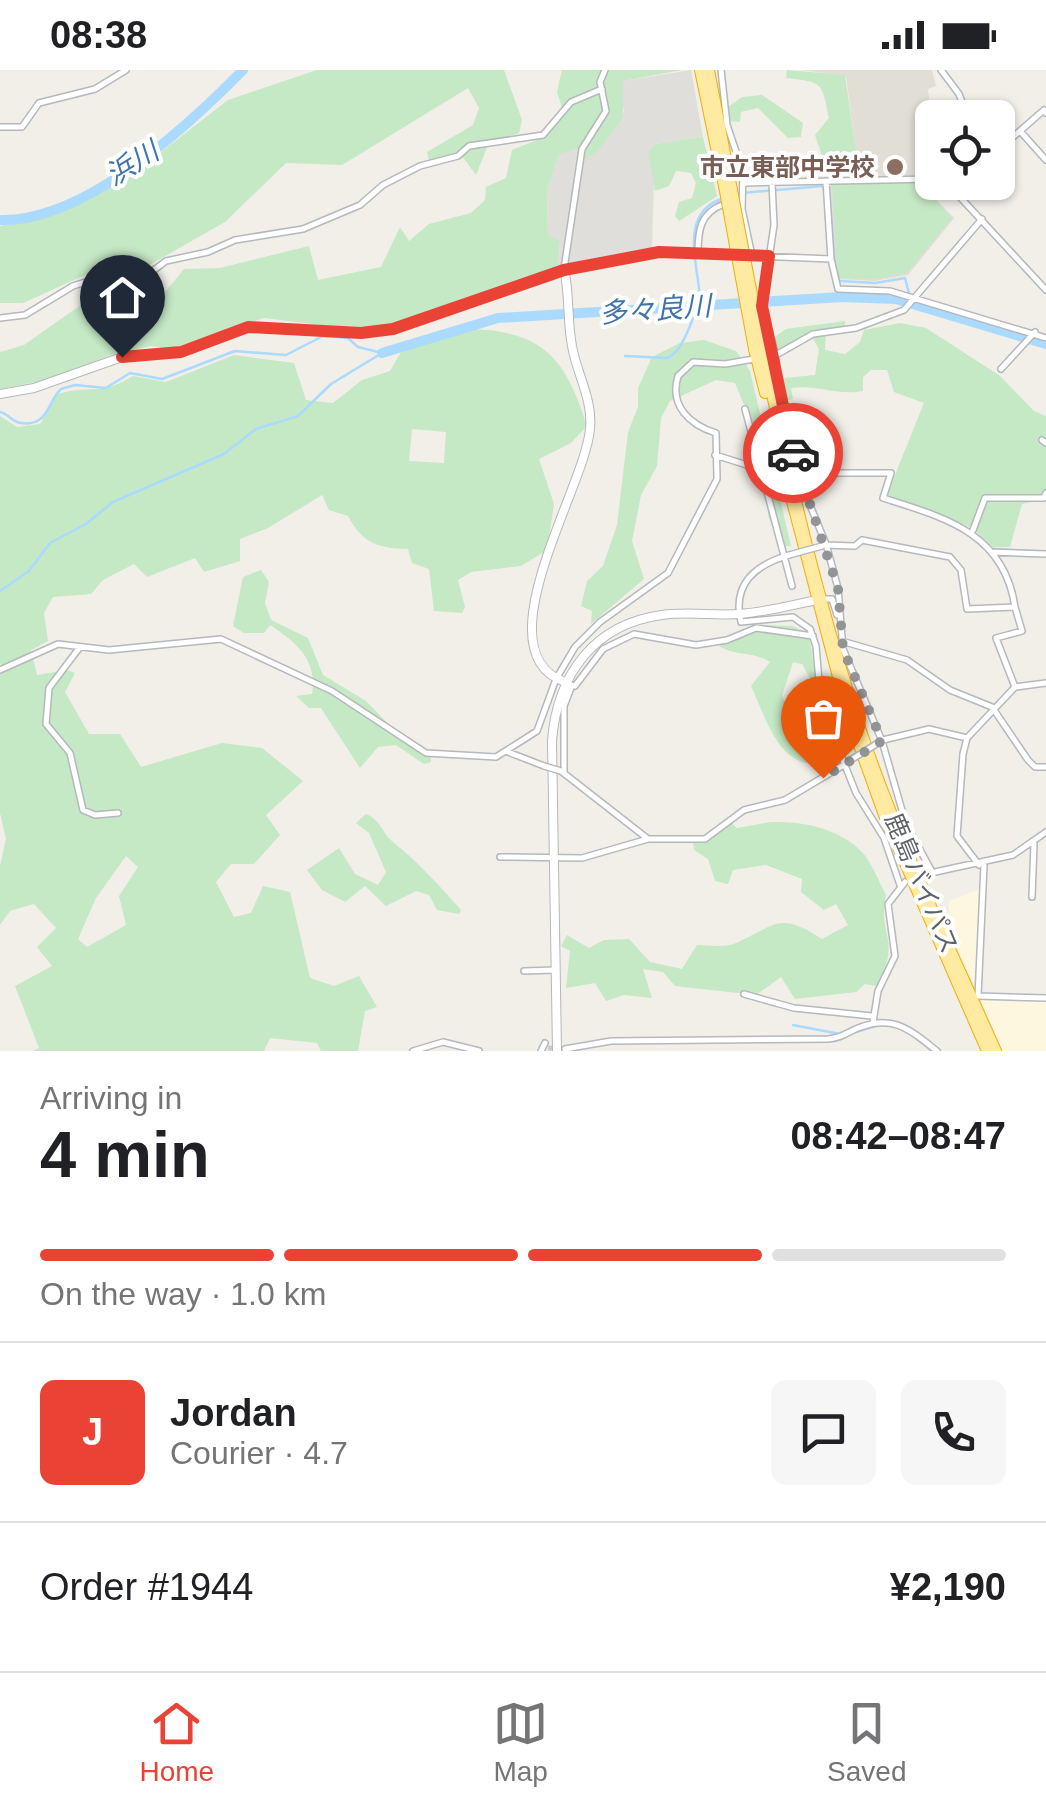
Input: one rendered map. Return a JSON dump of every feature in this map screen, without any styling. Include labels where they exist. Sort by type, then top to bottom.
[{"type":"highway","name":"鹿島バイパス","points":[[700,70],[733,193]]},
{"type":"highway","name":"鹿島バイパス","points":[[708,70],[762,353],[848,715],[884,816],[996,1051]]},
{"type":"highway","name":"鹿島バイパス","points":[[972,998],[982,1047]]},
{"type":"street","points":[[0,127],[22,126],[40,103],[95,90],[126,70]]},
{"type":"street","points":[[575,686],[536,662],[530,634],[543,573],[591,427],[589,400],[576,363],[564,270],[582,149],[606,111],[602,89],[605,70]]},
{"type":"street","points":[[721,70],[724,108],[744,182]]},
{"type":"street","points":[[942,70],[962,100]]},
{"type":"street","points":[[0,318],[25,315],[73,286],[117,272],[150,273],[166,261],[208,252],[235,240],[304,229],[360,205],[383,185],[420,166],[458,156],[469,146],[543,135],[572,102],[602,89]]},
{"type":"street","points":[[1015,135],[1044,110],[1046,113]]},
{"type":"street","points":[[1020,131],[1046,160]]},
{"type":"street","points":[[698,254],[698,230],[704,216],[744,182],[826,185],[915,181]]},
{"type":"street","points":[[772,183],[769,256],[762,297],[762,353],[777,384],[800,481],[824,545],[841,605],[837,615]]},
{"type":"street","points":[[826,185],[831,259],[838,289],[890,290],[1046,338]]},
{"type":"street","points":[[733,193],[752,256]]},
{"type":"street","points":[[965,200],[1046,290]]},
{"type":"street","points":[[0,670],[58,644],[108,650],[220,639],[317,683],[426,753],[486,759],[508,752],[537,731],[576,647],[600,622],[668,573],[716,479],[716,433],[689,422],[677,400],[678,376],[693,362],[725,364],[813,334],[856,328],[904,310],[982,219]]},
{"type":"street","points":[[0,394],[34,388],[122,357],[181,352],[248,327],[361,333],[393,329],[564,270],[659,252],[831,259]]},
{"type":"street","points":[[1001,369],[1035,332]]},
{"type":"street","points":[[745,409],[792,586]]},
{"type":"street","points":[[715,455],[763,470]]},
{"type":"street","points":[[800,481],[816,473],[887,471],[890,476],[883,498],[973,530],[1012,583],[1022,631],[996,638],[1014,687]]},
{"type":"street","points":[[973,530],[985,498],[1044,498],[1046,493]]},
{"type":"street","points":[[1015,607],[966,609],[961,570],[950,557],[862,540],[854,546],[824,545],[758,567],[746,579],[739,614],[743,624],[798,619],[813,636],[821,704],[902,884],[888,904],[895,956],[878,991],[872,1019],[828,1039],[611,1041],[555,1049],[552,740],[560,680],[607,634],[636,620],[665,614],[739,614],[832,599],[850,669],[928,872],[981,865],[1034,844],[1046,832]]},
{"type":"street","points":[[992,552],[1046,554]]},
{"type":"street","points":[[562,772],[564,706],[603,649],[634,634],[696,645],[727,640],[756,628],[813,636]]},
{"type":"street","points":[[845,642],[907,660],[950,690],[992,707],[1035,768],[1046,767]]},
{"type":"street","points":[[80,647],[49,688],[46,724],[70,754],[84,810],[96,815],[118,813]]},
{"type":"street","points":[[1046,684],[1014,687],[967,738],[956,797],[957,836],[981,865],[972,998],[1046,998]]},
{"type":"street","points":[[500,857],[592,856],[648,839],[705,839],[744,810],[785,800],[880,742],[928,728],[967,738]]},
{"type":"street","points":[[508,752],[562,772],[648,839]]},
{"type":"street","points":[[1032,897],[1034,844]]},
{"type":"street","points":[[524,971],[556,970]]},
{"type":"street","points":[[744,994],[794,1008],[899,1022],[936,1051]]},
{"type":"street","points":[[413,1051],[443,1042],[479,1051]]},
{"type":"shaded area","points":[[691,70],[703,137],[655,144],[652,248],[558,268],[560,242],[548,235],[547,189],[559,153],[578,149],[581,160],[624,112],[619,86],[623,81]]},
{"type":"shaded area","name":"市立東部中学校","points":[[802,70],[932,70],[936,86],[928,89],[929,100],[915,100],[915,200],[937,200],[954,218],[908,275],[875,281],[836,279],[830,182],[860,182],[846,76]]},
{"type":"shaded area","points":[[981,889],[977,990],[949,930],[949,901]]},
{"type":"shaded area","points":[[980,998],[1046,1000],[1046,1051],[1002,1051]]},
{"type":"green space","points":[[317,70],[504,70],[522,120],[519,133],[488,145],[476,175],[459,152],[429,161],[427,152],[473,125],[479,108],[468,88],[342,165],[286,163],[225,222],[139,271],[94,271],[23,303],[0,303],[0,226],[65,211],[138,170],[228,100]]},
{"type":"green space","points":[[562,70],[682,70],[623,81],[623,118],[598,151],[582,161],[578,149],[559,154],[547,189],[548,235],[560,241],[558,268],[377,332],[264,318],[170,349],[151,346],[110,355],[56,378],[0,389],[0,352],[24,345],[102,290],[115,305],[162,296],[184,269],[220,268],[309,246],[318,280],[381,267],[400,227],[409,241],[429,224],[471,213],[485,200],[486,187],[506,178],[512,150],[547,136],[564,113],[557,92]]},
{"type":"green space","points":[[787,70],[845,75],[857,158],[840,157],[835,166],[825,165],[815,135],[829,118],[825,97],[814,83],[786,78]]},
{"type":"green space","points":[[762,95],[803,123],[801,137],[788,138],[758,108],[741,112],[740,122],[729,121],[728,107],[742,97]]},
{"type":"green space","points":[[703,137],[717,196],[679,221],[675,216],[679,202],[692,198],[696,183],[691,173],[676,171],[669,186],[655,191],[648,152],[655,144]]},
{"type":"green space","points":[[915,183],[915,200],[935,200],[952,218],[907,273],[875,279],[838,278],[832,184]]},
{"type":"green space","points":[[845,321],[845,327],[826,330],[825,350],[845,354],[860,342],[864,330],[900,323],[926,328],[1000,376],[1034,411],[1046,416],[1046,499],[1022,504],[1010,547],[993,547],[971,527],[886,497],[924,403],[894,392],[887,370],[871,370],[863,377],[863,391],[791,388],[793,399],[784,401],[780,386],[784,378],[815,375],[819,349],[812,337],[784,351],[771,352],[769,341],[786,329]]},
{"type":"green space","points":[[473,329],[498,331],[535,344],[561,367],[587,426],[571,443],[539,459],[554,504],[547,550],[521,566],[471,572],[458,580],[465,607],[462,613],[434,611],[429,569],[412,563],[408,549],[379,545],[365,538],[348,516],[329,510],[322,495],[268,528],[240,539],[240,561],[204,572],[195,558],[147,577],[134,564],[103,580],[91,594],[53,597],[44,613],[48,641],[31,650],[37,675],[67,670],[75,673],[65,692],[89,734],[120,734],[141,767],[222,743],[262,748],[303,781],[266,815],[280,835],[254,864],[231,864],[216,882],[234,917],[251,913],[263,886],[290,892],[310,978],[334,986],[359,976],[377,1007],[365,1011],[358,1051],[321,1051],[317,1043],[270,1038],[264,1051],[33,1051],[39,1048],[15,986],[52,966],[37,947],[56,928],[34,904],[10,911],[0,925],[0,866],[6,839],[0,813],[0,673],[4,670],[0,663],[0,416],[17,427],[40,424],[58,394],[112,386],[133,376],[166,382],[234,355],[294,363],[306,400],[333,403],[362,380],[390,371],[402,350]],"holes":[[[412,429],[446,432],[444,463],[409,461]],[[126,856],[138,867],[119,896],[126,925],[87,947],[78,939],[96,898]]]},
{"type":"green space","points":[[704,340],[736,351],[750,371],[791,546],[783,546],[769,519],[754,429],[735,383],[716,380],[670,401],[661,418],[657,466],[641,495],[632,541],[644,579],[591,624],[592,611],[581,606],[587,581],[603,566],[617,525],[628,432],[638,407],[638,388],[652,357],[680,343]]},
{"type":"green space","points":[[261,570],[269,582],[265,603],[271,620],[308,638],[323,675],[366,701],[396,732],[430,751],[431,762],[424,764],[396,745],[378,747],[360,768],[321,708],[309,708],[296,696],[312,694],[313,682],[308,662],[296,645],[270,625],[264,633],[244,633],[233,626],[243,577]]},
{"type":"green space","points":[[760,625],[792,626],[809,634],[818,693],[802,664],[793,662],[782,695],[797,737],[811,735],[812,710],[819,709],[835,749],[825,749],[806,763],[795,759],[778,743],[751,686],[770,662],[719,646],[738,632]]},
{"type":"green space","points":[[366,814],[436,883],[461,910],[459,914],[437,910],[429,895],[416,891],[386,906],[365,886],[345,902],[322,890],[307,870],[339,848],[355,874],[378,885],[386,872],[369,833],[356,823]]},
{"type":"green space","points":[[771,822],[831,832],[853,844],[869,862],[886,895],[884,921],[889,947],[876,986],[865,984],[856,992],[795,999],[781,977],[756,995],[675,986],[663,972],[643,969],[652,998],[624,995],[606,1001],[595,983],[566,988],[570,951],[561,946],[567,935],[589,948],[604,940],[629,939],[650,962],[682,969],[697,945],[732,945],[770,926],[786,923],[822,939],[848,925],[836,904],[824,910],[801,892],[802,879],[766,865],[733,870],[728,884],[715,881],[708,859],[694,850],[693,841],[709,841],[731,823],[737,828]]},
{"type":"waterway","name":"浜川","points":[[0,220],[33,216],[100,188],[164,143],[243,70]]},
{"type":"waterway","points":[[742,193],[823,186]]},
{"type":"waterway","points":[[829,190],[835,267]]},
{"type":"waterway","points":[[625,356],[667,358],[679,347],[699,296],[694,248],[697,223],[711,204],[724,198]]},
{"type":"waterway","points":[[840,281],[875,283],[905,278],[910,297]]},
{"type":"waterway","name":"多々良川","points":[[382,353],[498,318],[842,297],[896,299],[1046,344]]},
{"type":"waterway","points":[[0,412],[18,422],[30,423],[42,418],[61,389],[75,385],[106,388],[130,373],[162,379],[235,351],[286,355],[323,336],[348,338],[358,347],[382,353]]},
{"type":"waterway","points":[[0,591],[29,571],[50,543],[86,524],[113,502],[224,454],[256,429],[298,416],[331,384],[382,353]]},
{"type":"waterway","points":[[993,549],[1046,552]]},
{"type":"waterway","points":[[793,1025],[840,1034]]},
{"type":"waterway","points":[[853,1033],[879,1025]]},
{"type":"waterway","points":[[916,1038],[932,1051]]},
{"type":"tunnel","points":[[548,1048],[565,1049]]},
{"type":"way so far","points":[[793,453],[838,588],[841,605],[837,615],[845,642],[843,649],[882,741],[823,778]]},
{"type":"place","name":"市立東部中学校","points":[[895,167]]},
{"type":"route","points":[[122,357],[181,352],[248,327],[300,326],[361,333],[393,329],[564,270],[659,252],[769,256],[762,306],[776,356],[777,384],[793,453]]}]
